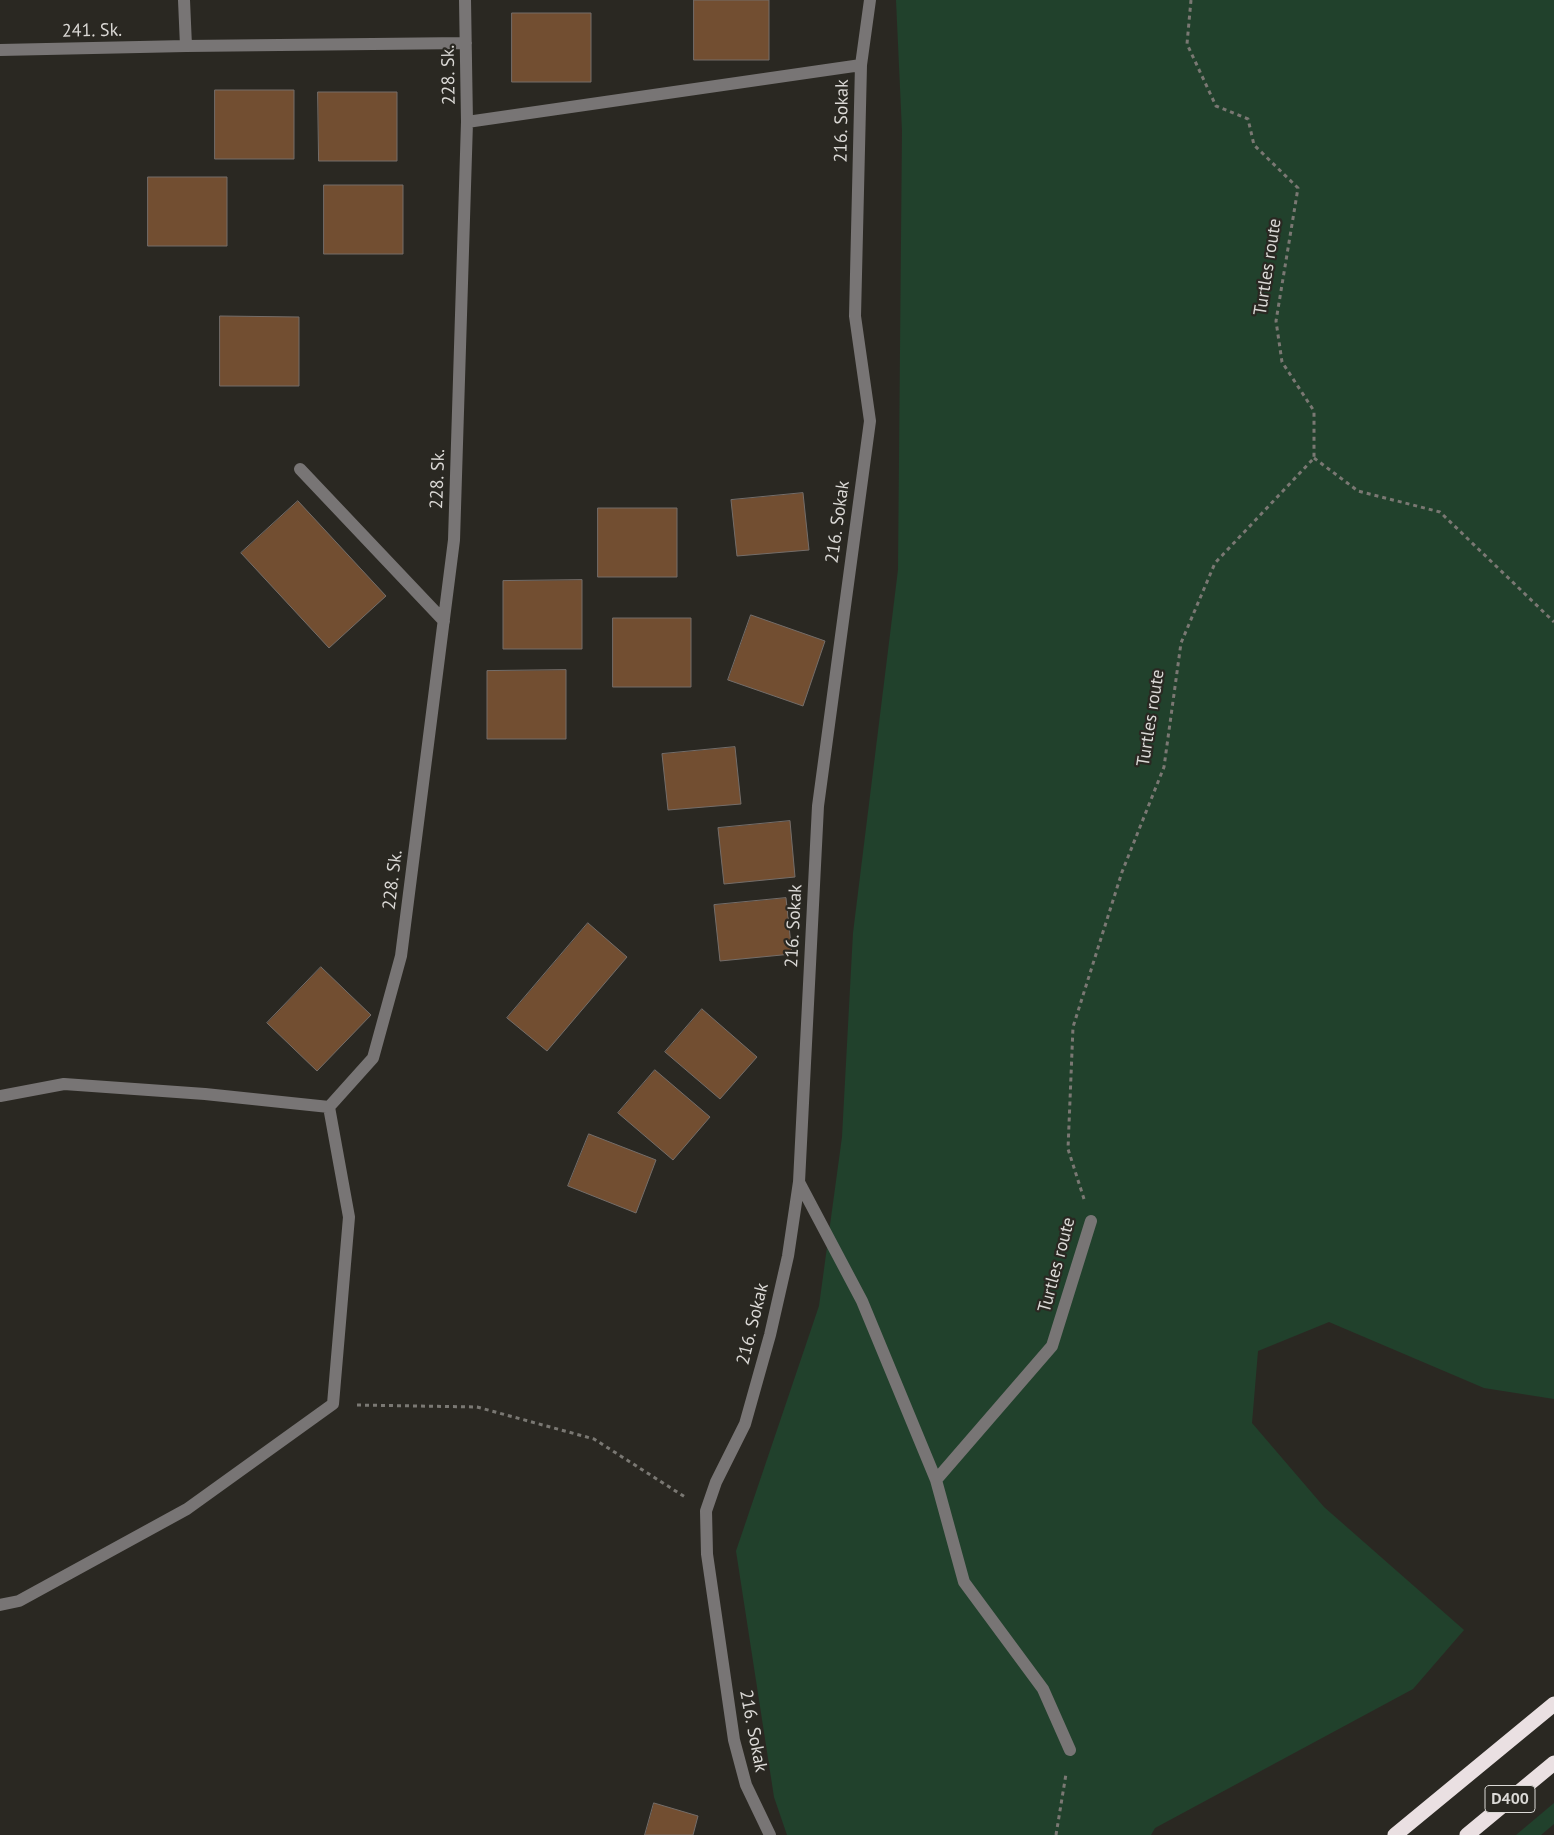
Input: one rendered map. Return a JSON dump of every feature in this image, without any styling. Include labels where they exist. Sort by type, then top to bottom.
[{"type":"highway","points":[[1395,1835],[1554,1704]]},
{"type":"highway","name":"D400","points":[[1467,1835],[1554,1763]]},
{"type":"street","points":[[184,0],[186,46]]},
{"type":"street","name":"228. Sk.","points":[[330,1106],[374,1058],[401,956],[454,540],[467,122],[465,0]]},
{"type":"street","name":"216. Sokak","points":[[770,1835],[746,1785],[734,1740],[708,1554],[706,1511],[716,1482],[745,1424],[770,1335],[788,1256],[799,1182],[818,806],[870,421],[855,316],[861,65],[870,0]]},
{"type":"street","name":"241. Sk.","points":[[0,50],[186,46],[466,44]]},
{"type":"street","points":[[467,122],[861,65]]},
{"type":"street","points":[[300,469],[444,621]]},
{"type":"street","points":[[0,1096],[64,1084],[205,1094],[330,1106],[349,1217],[333,1404],[187,1509],[19,1601],[0,1604]]},
{"type":"street","points":[[799,1182],[862,1301],[936,1480],[964,1582],[1043,1689],[1070,1750]]},
{"type":"street","name":"Turtles route","points":[[936,1480],[1052,1346],[1091,1221]]},
{"type":"path","name":"Turtles route","points":[[1091,1221],[1068,1149],[1073,1027],[1122,872],[1164,767],[1181,643],[1215,563],[1314,458],[1314,411],[1282,362],[1276,321],[1298,188],[1254,146],[1248,119],[1216,106],[1187,44],[1191,0]]},
{"type":"path","points":[[1314,458],[1358,491],[1440,512],[1554,622]]},
{"type":"path","points":[[333,1404],[478,1407],[594,1439],[706,1511]]},
{"type":"path","points":[[1056,1835],[1070,1750]]},
{"type":"green space","points":[[896,0],[1554,0],[1554,1399],[1484,1388],[1329,1322],[1258,1351],[1252,1423],[1324,1507],[1464,1630],[1413,1689],[1155,1828],[1151,1835],[787,1835],[774,1797],[736,1551],[819,1306],[842,1137],[853,933],[898,570],[902,131]]},
{"type":"green space","points":[[1554,1803],[1554,1824],[1541,1835],[1516,1835]]},
{"type":"building","points":[[694,0],[769,0],[769,60],[694,60]]},
{"type":"building","points":[[512,13],[591,13],[591,82],[512,82]]},
{"type":"building","points":[[215,90],[294,90],[294,159],[215,159]]},
{"type":"building","points":[[318,92],[397,92],[397,161],[319,161]]},
{"type":"building","points":[[148,177],[227,177],[227,246],[148,246]]},
{"type":"building","points":[[324,185],[403,185],[403,254],[324,254]]},
{"type":"building","points":[[220,316],[299,317],[299,386],[220,386]]},
{"type":"building","points":[[803,493],[809,550],[737,556],[731,500]]},
{"type":"building","points":[[298,501],[386,596],[329,648],[241,553]]},
{"type":"building","points":[[598,508],[677,508],[677,577],[598,577]]},
{"type":"building","points":[[582,580],[582,649],[503,649],[503,581]]},
{"type":"building","points":[[751,615],[825,641],[803,706],[728,680]]},
{"type":"building","points":[[613,618],[691,618],[691,687],[613,687]]},
{"type":"building","points":[[566,670],[566,739],[487,739],[487,671]]},
{"type":"building","points":[[735,747],[741,804],[668,810],[662,754]]},
{"type":"building","points":[[790,821],[795,877],[724,884],[718,828]]},
{"type":"building","points":[[786,898],[792,954],[720,961],[714,905]]},
{"type":"building","points":[[588,923],[627,957],[547,1051],[507,1018]]},
{"type":"building","points":[[321,967],[371,1015],[317,1071],[267,1023]]},
{"type":"building","points":[[702,1009],[757,1057],[720,1099],[665,1052]]},
{"type":"building","points":[[655,1070],[710,1117],[673,1160],[618,1113]]},
{"type":"building","points":[[589,1134],[656,1160],[636,1213],[568,1186]]},
{"type":"building","points":[[654,1803],[698,1816],[693,1835],[645,1835]]}]
